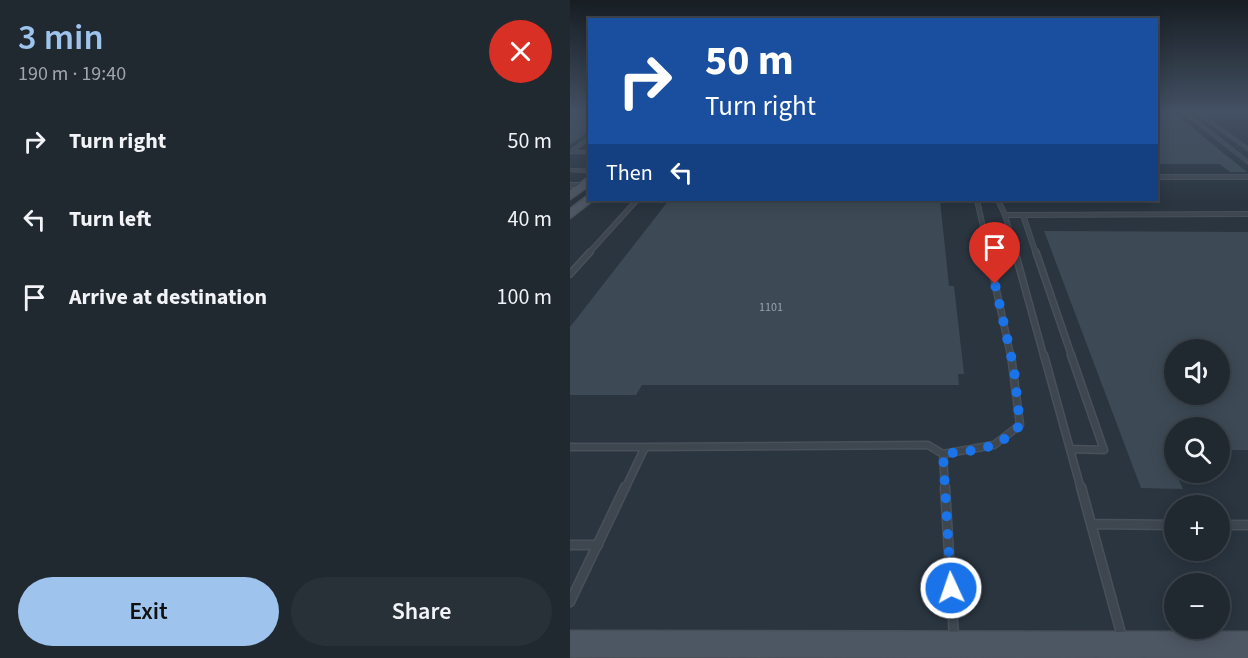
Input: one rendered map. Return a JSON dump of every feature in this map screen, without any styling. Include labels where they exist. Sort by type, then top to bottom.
[{"type":"main road","points":[[570,196],[586,182]]},
{"type":"main road","points":[[570,215],[588,199]]},
{"type":"main road","points":[[570,644],[858,651],[955,644],[1248,645]]},
{"type":"lane","points":[[570,152],[585,142]]},
{"type":"lane","points":[[1222,142],[1248,162]]},
{"type":"lane","points":[[579,146],[588,146]]},
{"type":"lane","points":[[570,152],[588,153]]},
{"type":"lane","points":[[570,170],[588,171]]},
{"type":"lane","points":[[1158,177],[1248,177]]},
{"type":"lane","points":[[570,185],[586,182]]},
{"type":"lane","points":[[570,274],[637,201]]},
{"type":"lane","points":[[570,447],[928,445],[943,454],[993,447],[1008,439],[1020,425],[1014,369],[977,201]]},
{"type":"lane","points":[[998,201],[1005,214],[1124,644]]},
{"type":"lane","points":[[1005,214],[1248,214]]},
{"type":"lane","points":[[1023,214],[1104,450],[1070,448]]},
{"type":"lane","points":[[570,602],[645,447]]},
{"type":"lane","points":[[943,454],[955,644]]},
{"type":"lane","points":[[1091,524],[1164,525]]},
{"type":"lane","points":[[1230,525],[1248,525]]},
{"type":"lane","points":[[570,545],[598,545]]},
{"type":"building","points":[[1158,142],[1210,142],[1247,172],[1230,172],[1220,164],[1158,164]]},
{"type":"building","points":[[668,201],[940,201],[949,286],[954,286],[964,374],[958,374],[959,385],[642,385],[636,395],[570,395],[570,327]]},
{"type":"building","points":[[1044,231],[1248,232],[1248,450],[1230,450],[1230,417],[1164,417],[1164,483],[1180,483],[1183,489],[1141,488]]},
{"type":"route","points":[[951,588],[943,454],[993,447],[1008,439],[1020,425],[1014,369],[995,284]]}]
